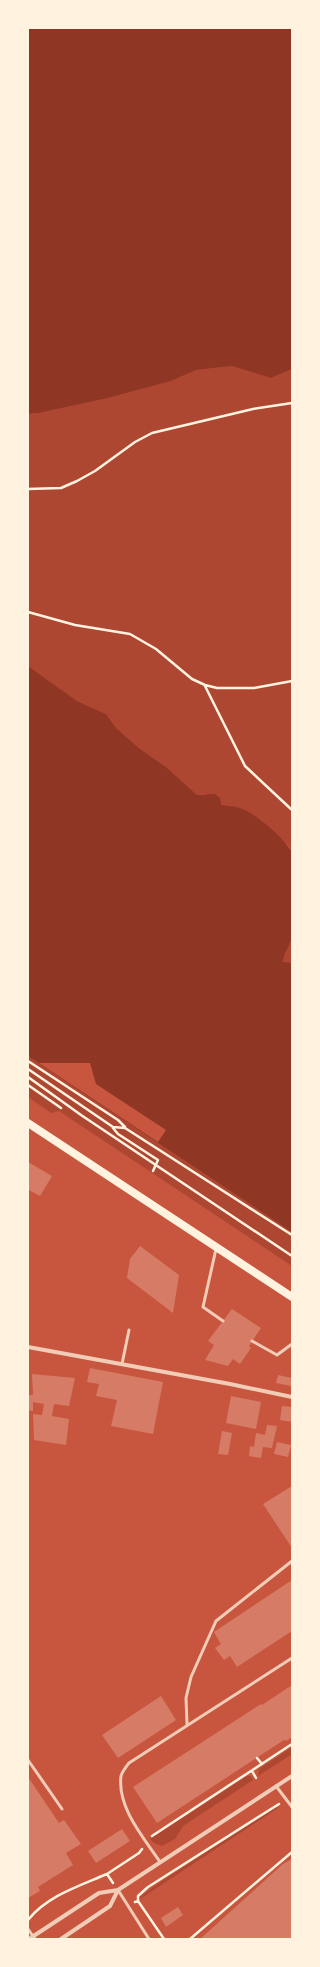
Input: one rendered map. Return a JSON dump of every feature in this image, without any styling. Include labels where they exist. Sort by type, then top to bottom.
[{"type":"main road","points":[[28,1122],[292,1297]]},
{"type":"street","points":[[28,1347],[292,1397]]},
{"type":"street","points":[[32,1938],[99,1893],[118,1890],[292,1776]]},
{"type":"street","points":[[61,1939],[110,1906],[118,1890]]},
{"type":"lane","points":[[216,1247],[203,1307],[224,1321]]},
{"type":"lane","points":[[122,1364],[129,1330]]},
{"type":"lane","points":[[252,1341],[277,1354],[292,1344]]},
{"type":"lane","points":[[187,1724],[186,1698],[191,1677],[216,1621],[292,1561]]},
{"type":"lane","points":[[160,1862],[146,1842],[126,1807],[121,1791],[121,1775],[129,1763],[187,1724],[292,1658]]},
{"type":"lane","points":[[28,1760],[62,1809]]},
{"type":"lane","points":[[276,1786],[292,1807]]},
{"type":"lane","points":[[118,1890],[149,1939]]},
{"type":"lane","points":[[28,1929],[32,1938]]},
{"type":"path","points":[[28,489],[61,488],[77,481],[95,471],[135,442],[152,433],[254,409],[292,403]]},
{"type":"path","points":[[28,612],[75,625],[130,634],[156,649],[192,679],[205,685],[217,688],[254,688],[292,681]]},
{"type":"path","points":[[205,685],[245,766],[292,810]]},
{"type":"path","points":[[28,1061],[118,1120],[125,1128],[292,1235]]},
{"type":"path","points":[[28,1069],[112,1127],[118,1134],[158,1160],[153,1171]]},
{"type":"path","points":[[28,1076],[156,1165],[292,1256]]},
{"type":"path","points":[[28,1085],[61,1108]]},
{"type":"path","points":[[70,1089],[73,1086]]},
{"type":"path","points":[[112,1127],[125,1128]]},
{"type":"path","points":[[28,1920],[36,1910],[58,1896],[107,1874],[139,1853],[146,1842],[292,1744]]},
{"type":"path","points":[[257,1758],[262,1764]]},
{"type":"path","points":[[252,1771],[256,1778]]},
{"type":"path","points":[[164,1939],[138,1901],[138,1896],[148,1887],[286,1799]]},
{"type":"path","points":[[190,1939],[292,1852]]},
{"type":"path","points":[[107,1874],[118,1890]]},
{"type":"path","points":[[128,1906],[138,1901]]},
{"type":"shaded area","points":[[28,28],[292,28],[292,369],[271,378],[232,366],[196,370],[171,381],[108,398],[28,414]]},
{"type":"shaded area","points":[[232,366],[271,378],[292,369],[292,852],[289,846],[262,820],[240,808],[221,805],[205,794],[197,795],[166,767],[140,749],[116,728],[106,714],[77,701],[28,666],[28,414],[108,398],[171,381],[196,370]]},
{"type":"shaded area","points":[[28,666],[77,701],[106,714],[116,728],[140,749],[166,767],[197,795],[215,794],[220,798],[221,805],[240,808],[254,815],[269,826],[292,852],[292,939],[284,956],[283,962],[292,963],[292,1232],[28,1056]]},
{"type":"shaded area","points":[[292,939],[292,963],[283,963],[284,956]]},
{"type":"shaded area","points":[[28,1056],[39,1063],[90,1063],[158,1142],[292,1232],[292,1266],[59,1111],[51,1113],[28,1097]]},
{"type":"shaded area","points":[[292,1747],[292,1754],[258,1776],[259,1769]]},
{"type":"shaded area","points":[[247,1776],[251,1776],[253,1780],[183,1826],[175,1839],[162,1846],[154,1843],[150,1839]]},
{"type":"shaded area","points":[[275,1807],[278,1808],[140,1899],[139,1898],[153,1887]]},
{"type":"pier","points":[[39,1063],[90,1063],[96,1084],[166,1130],[158,1142]]},
{"type":"building","points":[[28,1162],[52,1176],[40,1196],[29,1190],[28,1193]]},
{"type":"building","points":[[140,1246],[179,1275],[173,1313],[127,1278],[130,1259]]},
{"type":"building","points":[[232,1309],[261,1328],[249,1346],[251,1348],[240,1364],[233,1359],[228,1366],[205,1360],[214,1345],[208,1341]]},
{"type":"building","points":[[90,1368],[163,1382],[153,1434],[111,1426],[117,1400],[96,1396],[99,1384],[87,1382]]},
{"type":"building","points":[[32,1374],[75,1378],[69,1406],[54,1404],[52,1416],[69,1419],[66,1445],[34,1440],[33,1414],[42,1415],[44,1404],[33,1402],[33,1411],[28,1410],[28,1395],[33,1395]]},
{"type":"building","points":[[278,1375],[292,1378],[291,1386],[276,1383]]},
{"type":"building","points":[[231,1396],[261,1402],[256,1429],[226,1423]]},
{"type":"building","points":[[282,1406],[292,1407],[292,1422],[280,1420]]},
{"type":"building","points":[[267,1425],[277,1426],[272,1448],[263,1447],[261,1458],[249,1456],[250,1446],[254,1447],[256,1433],[265,1435]]},
{"type":"building","points":[[222,1431],[232,1433],[228,1455],[218,1454]]},
{"type":"building","points":[[277,1442],[291,1445],[288,1457],[274,1454]]},
{"type":"building","points":[[292,1486],[292,1548],[263,1504]]},
{"type":"building","points":[[292,1580],[292,1631],[237,1667],[230,1656],[224,1660],[215,1648],[221,1644],[214,1632]]},
{"type":"building","points":[[292,1685],[292,1737],[286,1741],[284,1740],[157,1823],[133,1787]]},
{"type":"building","points":[[161,1696],[176,1720],[118,1758],[102,1735]]},
{"type":"building","points":[[28,1777],[59,1823],[64,1820],[81,1844],[66,1853],[73,1865],[38,1887],[40,1891],[28,1898]]},
{"type":"building","points":[[122,1829],[130,1841],[96,1863],[88,1851]]},
{"type":"building","points":[[292,1859],[292,1939],[200,1939],[283,1864]]},
{"type":"building","points":[[178,1907],[183,1915],[166,1927],[161,1918]]}]
